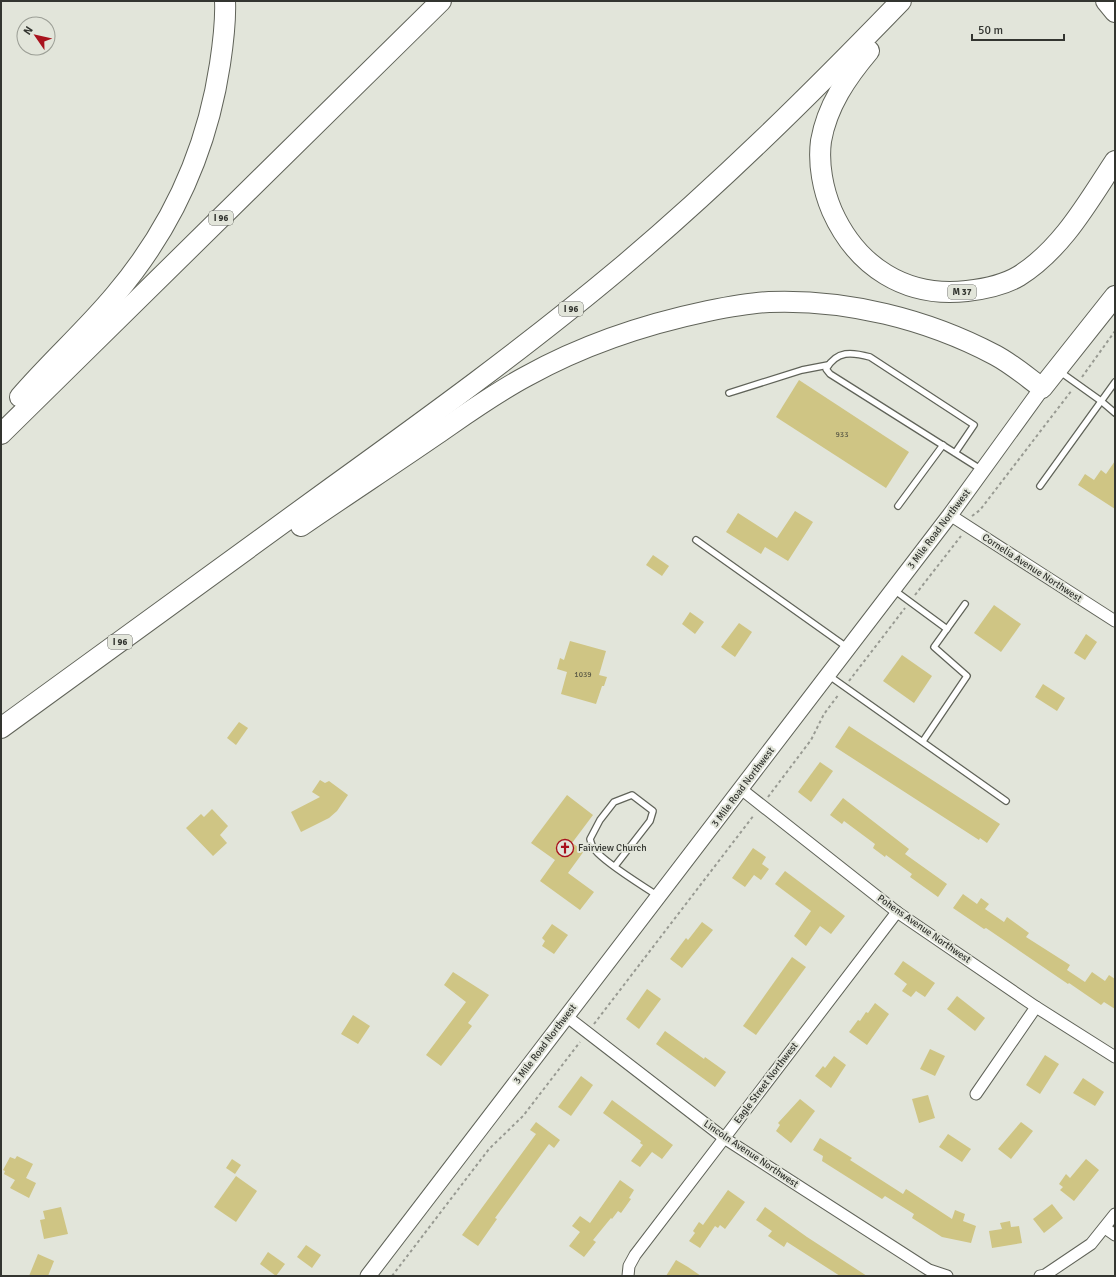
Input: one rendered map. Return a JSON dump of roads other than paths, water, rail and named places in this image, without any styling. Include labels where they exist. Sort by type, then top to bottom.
[{"type":"highway","points":[[1,420],[112,299],[150,250],[168,219],[191,170],[206,130],[216,87],[223,45],[225,1]]},
{"type":"highway","name":"I 96","points":[[1,434],[441,1]]},
{"type":"highway","name":"I 96","points":[[1,728],[539,335],[704,196],[764,139],[902,1]]},
{"type":"highway","name":"M 37","points":[[902,1],[878,40],[849,75],[831,107],[822,140],[820,166],[826,197],[838,223],[853,247],[874,267],[897,281],[920,289],[951,293],[986,289],[1018,276],[1050,251],[1077,219],[1115,161]]},
{"type":"highway","points":[[1106,1],[1115,12]]},
{"type":"highway","name":"3 Mile Road Northwest","points":[[1042,388],[1115,296]]},
{"type":"highway","points":[[208,577],[275,544],[491,397],[527,376],[569,354],[622,334],[680,317],[726,307],[768,302],[822,303],[866,310],[926,325],[996,355],[1042,388]]},
{"type":"main road","name":"3 Mile Road Northwest","points":[[368,1276],[950,515],[1042,388]]},
{"type":"street","name":"Cornelia Avenue Northwest","points":[[950,515],[1115,621]]},
{"type":"street","name":"Pohens Avenue Northwest","points":[[741,789],[897,912],[1036,1007],[1115,1057]]},
{"type":"street","name":"Eagle Street Northwest","points":[[628,1276],[629,1266],[635,1254],[897,912]]},
{"type":"street","points":[[976,1094],[1036,1007]]},
{"type":"street","name":"Lincoln Avenue Northwest","points":[[566,1016],[724,1138],[928,1270],[947,1276]]},
{"type":"street","points":[[1040,1276],[1045,1275],[1091,1244],[1115,1214]]},
{"type":"street","points":[[1105,1228],[1115,1235]]},
{"type":"lane","points":[[729,393],[802,370],[828,365],[841,354],[854,353],[870,357],[974,425],[955,453]]},
{"type":"lane","points":[[828,365],[826,369],[830,374],[982,470]]},
{"type":"lane","points":[[1057,370],[1101,401],[1115,413]]},
{"type":"lane","points":[[1040,486],[1115,382]]},
{"type":"lane","points":[[898,506],[943,446]]},
{"type":"lane","points":[[696,540],[848,648]]},
{"type":"lane","points":[[893,589],[947,629]]},
{"type":"lane","points":[[923,741],[967,676],[934,646],[965,604]]},
{"type":"lane","points":[[828,674],[1006,801]]},
{"type":"lane","points":[[615,866],[650,820],[653,811],[632,795],[614,802],[600,820],[590,839],[594,850],[615,866],[658,897]]},
{"type":"place","name":"Fairview Church","points":[[565,848]]}]
